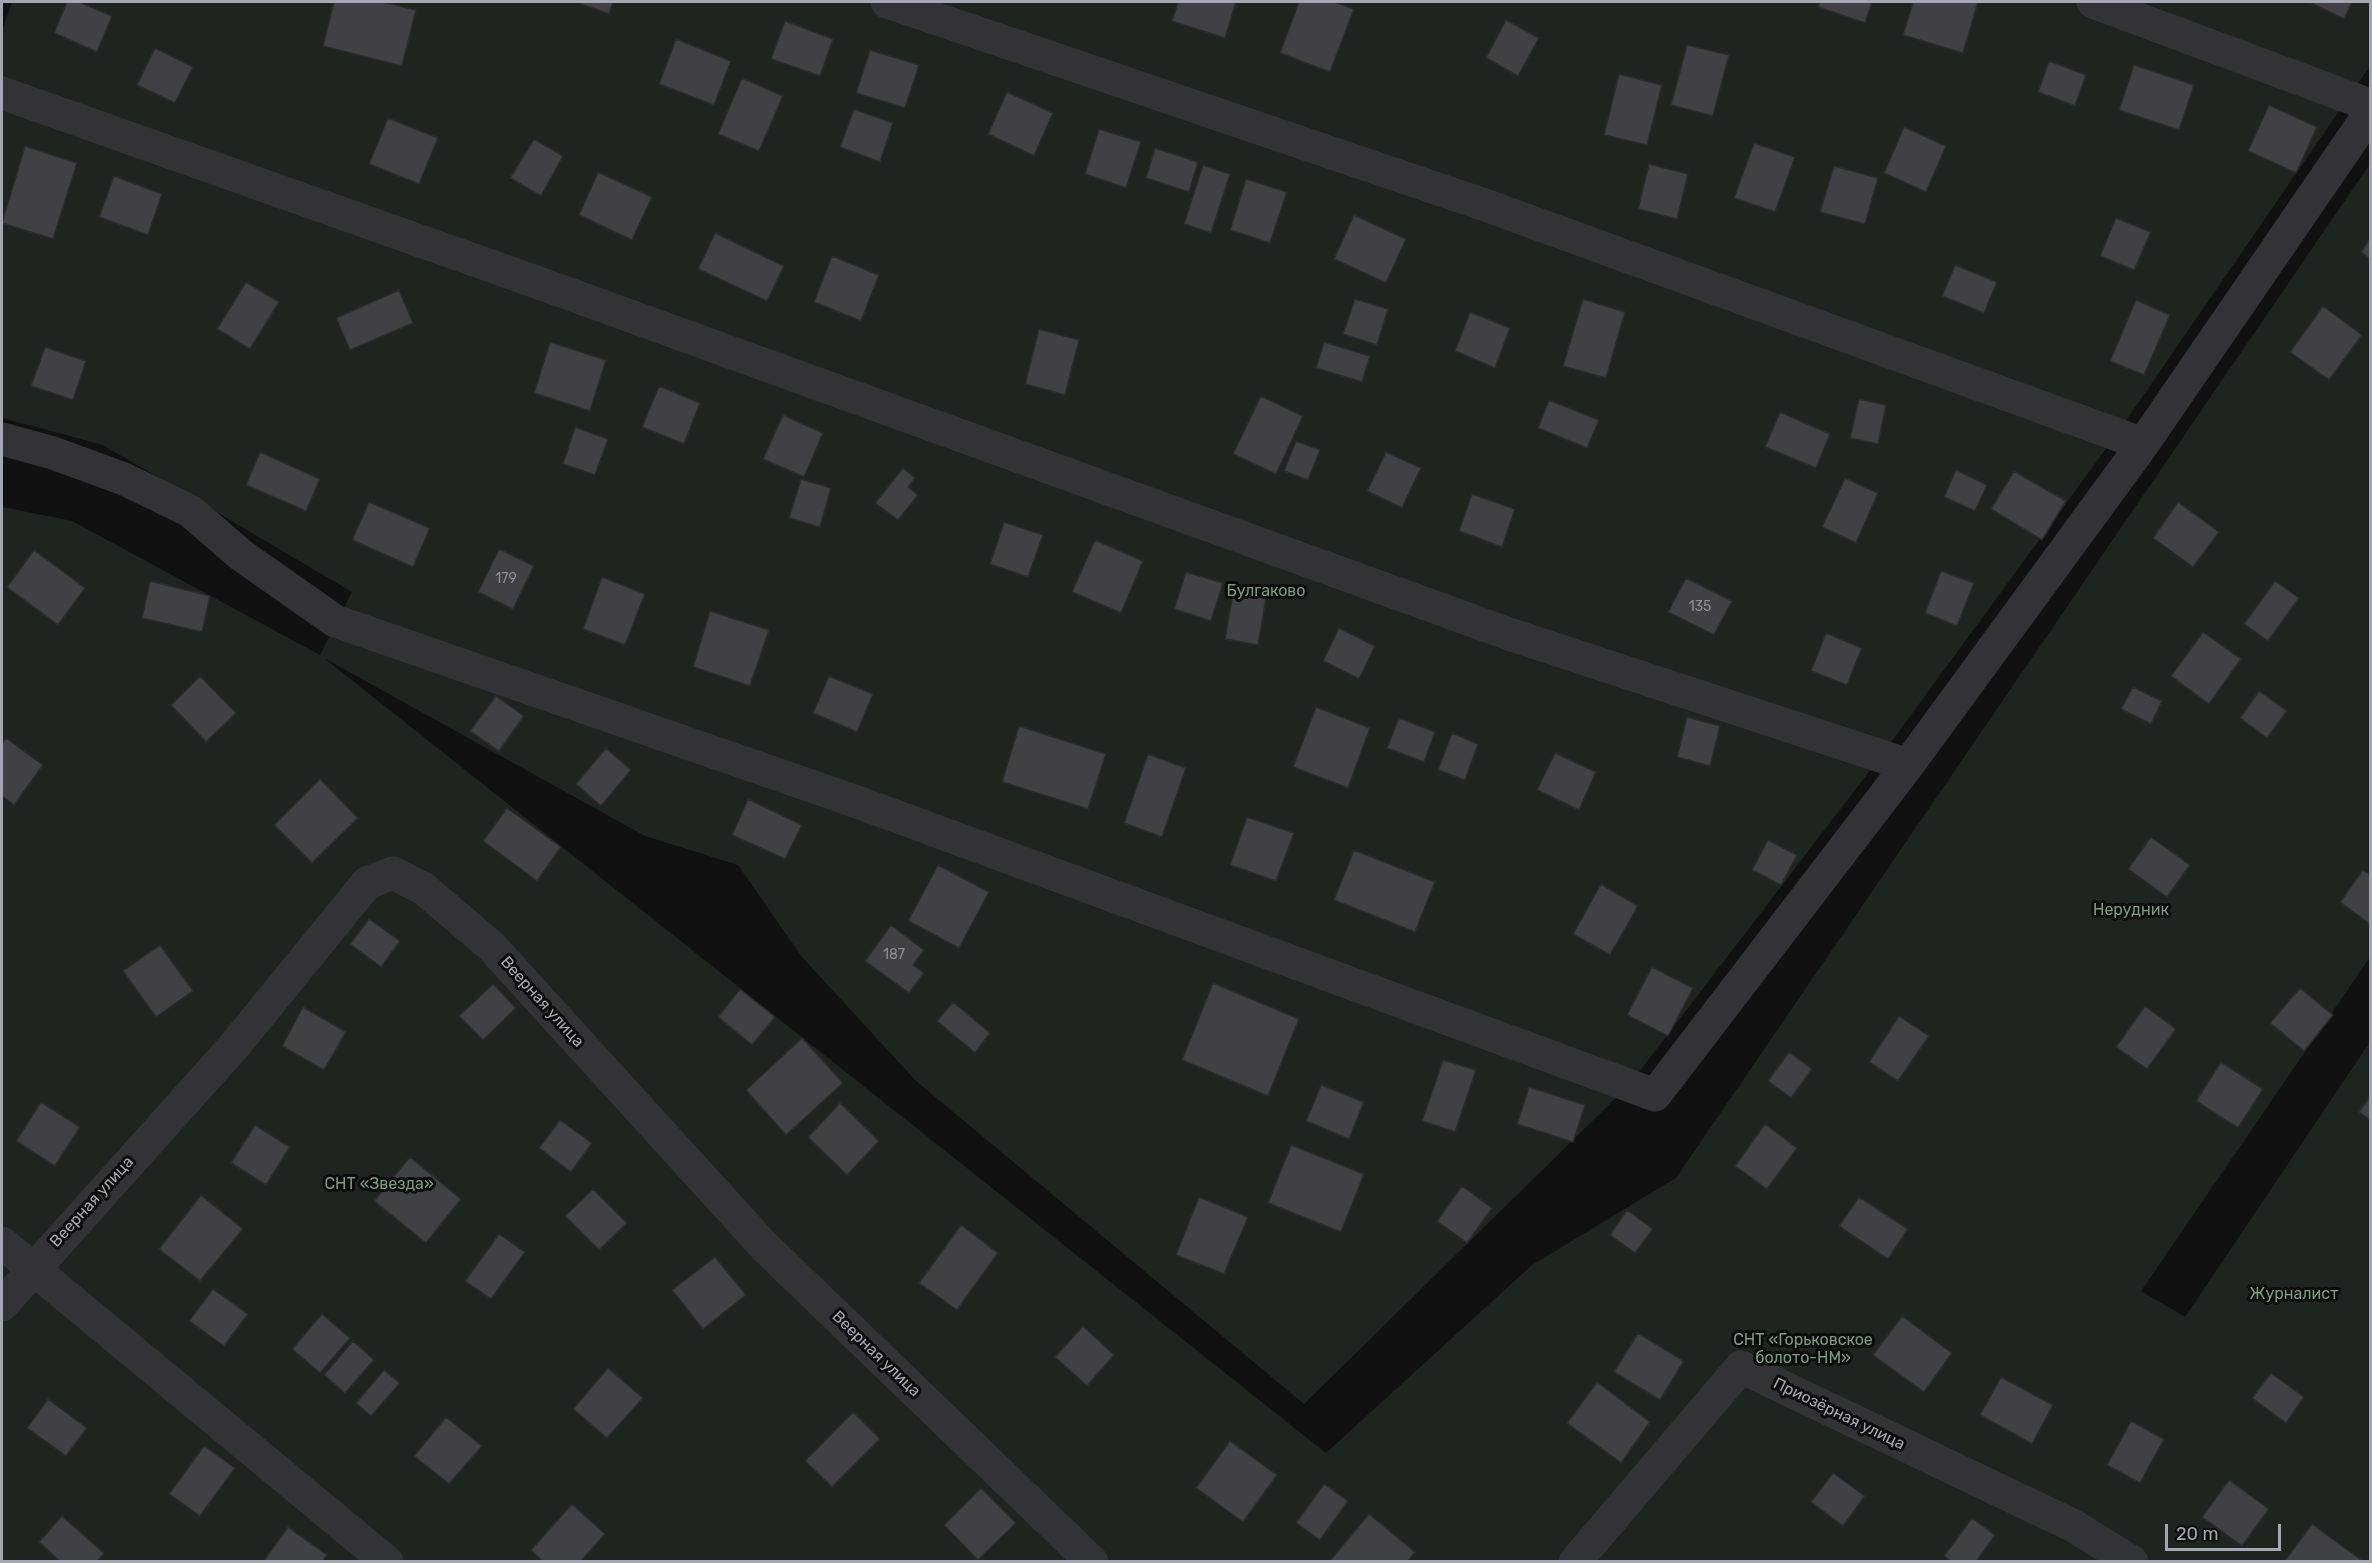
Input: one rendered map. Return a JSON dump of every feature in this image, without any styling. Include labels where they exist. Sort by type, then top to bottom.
[{"type":"street","points":[[887,2],[1485,205],[2143,444]]},
{"type":"street","points":[[2093,2],[2370,105]]},
{"type":"street","points":[[2,93],[539,283],[1512,635],[1908,765]]},
{"type":"street","points":[[2,439],[53,453],[124,479],[190,512],[241,555],[335,621],[860,803],[1655,1095],[1908,765],[2143,444],[2370,113]]},
{"type":"street","name":"Веерная улица","points":[[2,1305],[32,1268],[235,1045],[367,883],[393,873],[424,889],[491,946],[764,1246],[1092,1562]]},
{"type":"street","points":[[2,1243],[387,1562]]},
{"type":"street","name":"Приозёрная улица","points":[[1575,1562],[1741,1367],[2074,1527],[2132,1562]]},
{"type":"green space","points":[[12,2],[2370,2],[2370,66],[2116,435],[1881,756],[1629,1085],[1304,1404],[916,1081],[802,957],[738,865],[645,836],[324,658],[1326,1453],[1532,1265],[1676,1178],[2370,164],[2370,957],[2141,1291],[2185,1317],[2370,1042],[2370,1561],[2,1561],[2,507],[72,521],[320,655],[352,592],[103,445],[2,418],[2,31]]},
{"type":"building","points":[[67,2],[79,2],[112,16],[97,52],[54,33]]},
{"type":"building","points":[[334,2],[383,2],[416,10],[402,66],[323,46]]},
{"type":"building","points":[[575,2],[613,2],[609,14]]},
{"type":"building","points":[[1178,2],[1236,2],[1225,38],[1172,21]]},
{"type":"building","points":[[1299,2],[1334,2],[1354,9],[1330,72],[1280,53]]},
{"type":"building","points":[[1820,2],[1872,2],[1865,23],[1818,7]]},
{"type":"building","points":[[1913,2],[1978,2],[1963,53],[1903,35]]},
{"type":"building","points":[[2309,2],[2352,2],[2344,19]]},
{"type":"building","points":[[1506,20],[1539,38],[1518,76],[1486,58]]},
{"type":"building","points":[[785,21],[833,39],[820,76],[771,59]]},
{"type":"building","points":[[676,39],[731,61],[714,105],[659,84]]},
{"type":"building","points":[[1687,45],[1729,55],[1713,116],[1671,105]]},
{"type":"building","points":[[155,48],[193,67],[175,103],[137,85]]},
{"type":"building","points":[[870,50],[919,65],[905,108],[856,93]]},
{"type":"building","points":[[2049,61],[2086,75],[2075,106],[2038,92]]},
{"type":"building","points":[[2134,65],[2194,85],[2179,130],[2119,110]]},
{"type":"building","points":[[1619,74],[1662,85],[1647,145],[1604,135]]},
{"type":"building","points":[[742,78],[783,96],[759,151],[718,134]]},
{"type":"building","points":[[1007,92],[1053,113],[1034,156],[988,134]]},
{"type":"building","points":[[2269,105],[2317,127],[2296,173],[2248,151]]},
{"type":"building","points":[[854,109],[893,123],[880,162],[840,147]]},
{"type":"building","points":[[388,118],[438,138],[419,184],[369,164]]},
{"type":"building","points":[[1904,127],[1946,146],[1926,192],[1884,173]]},
{"type":"building","points":[[1099,129],[1141,142],[1126,188],[1085,174]]},
{"type":"building","points":[[534,139],[563,156],[541,196],[510,178]]},
{"type":"building","points":[[1754,143],[1795,157],[1775,212],[1734,198]]},
{"type":"building","points":[[25,146],[77,163],[53,239],[2,223]]},
{"type":"building","points":[[1155,148],[1198,162],[1189,192],[1146,178]]},
{"type":"building","points":[[1649,164],[1688,174],[1677,219],[1638,209]]},
{"type":"building","points":[[1203,165],[1230,174],[1211,233],[1184,224]]},
{"type":"building","points":[[1834,166],[1878,178],[1865,224],[1820,212]]},
{"type":"building","points":[[598,172],[652,197],[632,240],[579,215]]},
{"type":"building","points":[[114,176],[162,194],[148,235],[99,217]]},
{"type":"building","points":[[1246,179],[1287,192],[1270,243],[1230,230]]},
{"type":"building","points":[[1354,215],[1406,239],[1386,283],[1334,259]]},
{"type":"building","points":[[2116,218],[2151,232],[2134,270],[2100,256]]},
{"type":"building","points":[[715,233],[784,266],[767,301],[698,269]]},
{"type":"building","points":[[2370,238],[2370,259],[2361,252]]},
{"type":"building","points":[[832,256],[879,275],[861,321],[814,302]]},
{"type":"building","points":[[1955,265],[1997,282],[1984,313],[1942,296]]},
{"type":"building","points":[[246,282],[279,302],[250,349],[217,329]]},
{"type":"building","points":[[399,290],[413,323],[350,350],[336,318]]},
{"type":"building","points":[[1355,299],[1388,309],[1377,345],[1343,334]]},
{"type":"building","points":[[1583,299],[1625,312],[1606,378],[1563,366]]},
{"type":"building","points":[[2136,300],[2170,315],[2144,375],[2110,361]]},
{"type":"building","points":[[2323,306],[2362,335],[2329,380],[2290,352]]},
{"type":"building","points":[[1470,312],[1510,328],[1495,368],[1455,351]]},
{"type":"building","points":[[1039,329],[1079,340],[1065,395],[1025,384]]},
{"type":"building","points":[[550,342],[606,360],[590,411],[534,393]]},
{"type":"building","points":[[1324,342],[1370,356],[1362,382],[1316,368]]},
{"type":"building","points":[[45,347],[86,361],[73,400],[31,386]]},
{"type":"building","points":[[659,386],[700,403],[684,444],[642,427]]},
{"type":"building","points":[[1261,396],[1303,416],[1276,474],[1233,454]]},
{"type":"building","points":[[1859,399],[1886,405],[1878,444],[1850,438]]},
{"type":"building","points":[[1549,400],[1599,420],[1587,448],[1538,428]]},
{"type":"building","points":[[1780,412],[1830,434],[1816,468],[1765,447]]},
{"type":"building","points":[[783,415],[823,433],[804,477],[763,459]]},
{"type":"building","points":[[575,427],[608,439],[595,475],[563,464]]},
{"type":"building","points":[[1296,441],[1320,450],[1308,480],[1284,471]]},
{"type":"building","points":[[260,452],[320,479],[306,511],[246,485]]},
{"type":"building","points":[[1386,452],[1421,468],[1402,508],[1367,491]]},
{"type":"building","points":[[903,468],[915,478],[908,487],[918,495],[898,520],[875,503]]},
{"type":"building","points":[[1956,470],[1987,485],[1975,511],[1944,497]]},
{"type":"building","points":[[2014,471],[2066,501],[2042,540],[1991,509]]},
{"type":"building","points":[[1845,478],[1878,493],[1856,543],[1822,527]]},
{"type":"building","points":[[801,479],[831,488],[820,527],[789,518]]},
{"type":"building","points":[[1472,494],[1515,509],[1502,547],[1459,531]]},
{"type":"building","points":[[369,502],[430,528],[413,567],[352,540]]},
{"type":"building","points":[[2178,502],[2219,532],[2193,567],[2153,538]]},
{"type":"building","points":[[1004,522],[1043,535],[1028,577],[990,564]]},
{"type":"building","points":[[1095,540],[1143,561],[1121,613],[1072,592]]},
{"type":"building","points":[[499,549],[534,566],[513,609],[478,592]]},
{"type":"building","points":[[34,550],[85,588],[58,625],[7,587]]},
{"type":"building","points":[[1941,571],[1974,583],[1957,626],[1925,613]]},
{"type":"building","points":[[1186,572],[1223,583],[1211,621],[1174,609]]},
{"type":"building","points":[[602,577],[645,594],[625,645],[583,629]]},
{"type":"building","points":[[1686,578],[1732,601],[1714,635],[1668,612]]},
{"type":"building","points":[[150,581],[210,596],[202,632],[142,618]]},
{"type":"building","points":[[2275,581],[2299,598],[2268,641],[2244,624]]},
{"type":"building","points":[[1233,593],[1266,598],[1258,645],[1225,639]]},
{"type":"building","points":[[710,611],[769,630],[750,686],[693,667]]},
{"type":"building","points":[[1339,628],[1375,646],[1359,679],[1323,661]]},
{"type":"building","points":[[2203,632],[2241,659],[2209,704],[2171,676]]},
{"type":"building","points":[[1826,633],[1862,648],[1847,685],[1811,671]]},
{"type":"building","points":[[200,676],[236,713],[206,742],[171,705]]},
{"type":"building","points":[[829,676],[873,694],[857,732],[813,713]]},
{"type":"building","points":[[2133,687],[2162,701],[2151,724],[2121,709]]},
{"type":"building","points":[[2259,691],[2287,711],[2267,738],[2240,718]]},
{"type":"building","points":[[496,696],[524,716],[499,751],[470,731]]},
{"type":"building","points":[[1316,707],[1370,728],[1348,788],[1293,767]]},
{"type":"building","points":[[1687,717],[1720,726],[1710,766],[1677,757]]},
{"type":"building","points":[[1399,718],[1435,732],[1424,762],[1387,748]]},
{"type":"building","points":[[1019,726],[1106,754],[1088,809],[1002,782]]},
{"type":"building","points":[[1452,733],[1478,744],[1465,780],[1438,770]]},
{"type":"building","points":[[6,738],[43,765],[14,805],[2,796],[2,744]]},
{"type":"building","points":[[606,748],[631,770],[601,806],[576,784]]},
{"type":"building","points":[[1555,753],[1596,772],[1579,810],[1537,790]]},
{"type":"building","points":[[1148,754],[1186,768],[1162,837],[1124,823]]},
{"type":"building","points":[[320,779],[358,818],[312,863],[274,825]]},
{"type":"building","points":[[748,799],[802,825],[785,859],[732,835]]},
{"type":"building","points":[[507,808],[561,847],[537,881],[483,841]]},
{"type":"building","points":[[1247,817],[1294,833],[1276,881],[1230,865]]},
{"type":"building","points":[[2151,837],[2190,865],[2167,897],[2128,869]]},
{"type":"building","points":[[1768,840],[1797,855],[1781,885],[1752,870]]},
{"type":"building","points":[[1354,850],[1435,882],[1415,932],[1334,900]]},
{"type":"building","points":[[938,865],[989,892],[959,948],[908,921]]},
{"type":"building","points":[[2363,870],[2370,875],[2370,924],[2340,902]]},
{"type":"building","points":[[1601,884],[1638,906],[1610,955],[1573,934]]},
{"type":"building","points":[[369,919],[400,941],[381,967],[350,944]]},
{"type":"building","points":[[891,925],[924,950],[913,965],[924,973],[909,993],[865,961]]},
{"type":"building","points":[[160,945],[193,991],[156,1017],[123,971]]},
{"type":"building","points":[[1652,967],[1693,988],[1668,1036],[1627,1015]]},
{"type":"building","points":[[1213,983],[1299,1019],[1268,1096],[1182,1060]]},
{"type":"building","points":[[493,984],[516,1008],[483,1040],[459,1016]]},
{"type":"building","points":[[2300,988],[2333,1015],[2304,1051],[2270,1023]]},
{"type":"building","points":[[740,989],[775,1017],[752,1045],[718,1017]]},
{"type":"building","points":[[953,1002],[990,1033],[975,1053],[937,1021]]},
{"type":"building","points":[[2145,1006],[2176,1029],[2147,1069],[2116,1047]]},
{"type":"building","points":[[303,1007],[346,1032],[324,1070],[282,1046]]},
{"type":"building","points":[[1899,1016],[1929,1036],[1898,1081],[1869,1062]]},
{"type":"building","points":[[802,1038],[843,1083],[786,1135],[746,1090]]},
{"type":"building","points":[[1789,1052],[1812,1069],[1791,1098],[1768,1081]]},
{"type":"building","points":[[1443,1060],[1476,1070],[1455,1132],[1422,1121]]},
{"type":"building","points":[[2221,1062],[2263,1089],[2238,1128],[2196,1101]]},
{"type":"building","points":[[1321,1085],[1364,1102],[1349,1139],[1306,1121]]},
{"type":"building","points":[[1529,1087],[1585,1105],[1573,1142],[1517,1124]]},
{"type":"building","points":[[2370,1096],[2370,1120],[2359,1112]]},
{"type":"building","points":[[41,1102],[80,1127],[55,1166],[16,1141]]},
{"type":"building","points":[[840,1103],[879,1141],[847,1175],[808,1137]]},
{"type":"building","points":[[560,1120],[592,1143],[571,1172],[539,1148]]},
{"type":"building","points":[[1765,1124],[1797,1148],[1767,1189],[1735,1166]]},
{"type":"building","points":[[255,1125],[290,1147],[266,1185],[231,1163]]},
{"type":"building","points":[[1291,1145],[1364,1174],[1341,1232],[1268,1203]]},
{"type":"building","points":[[410,1157],[461,1199],[426,1243],[374,1201]]},
{"type":"building","points":[[1462,1186],[1492,1208],[1467,1243],[1437,1221]]},
{"type":"building","points":[[593,1189],[627,1223],[599,1250],[565,1216]]},
{"type":"building","points":[[201,1195],[243,1229],[200,1281],[159,1249]]},
{"type":"building","points":[[1199,1197],[1248,1217],[1224,1274],[1176,1255]]},
{"type":"building","points":[[1859,1197],[1908,1229],[1888,1259],[1839,1226]]},
{"type":"building","points":[[1627,1210],[1653,1229],[1635,1253],[1610,1235]]},
{"type":"building","points":[[961,1225],[998,1253],[957,1310],[919,1283]]},
{"type":"building","points":[[499,1234],[525,1252],[491,1299],[465,1281]]},
{"type":"building","points":[[715,1257],[746,1295],[703,1329],[672,1290]]},
{"type":"building","points":[[213,1289],[248,1314],[224,1346],[189,1321]]},
{"type":"building","points":[[322,1314],[350,1338],[320,1373],[292,1349]]},
{"type":"building","points":[[1902,1316],[1952,1353],[1924,1392],[1873,1355]]},
{"type":"building","points":[[1083,1326],[1114,1355],[1087,1386],[1055,1357]]},
{"type":"building","points":[[1638,1333],[1684,1361],[1660,1400],[1614,1372]]},
{"type":"building","points":[[353,1341],[374,1360],[345,1393],[324,1375]]},
{"type":"building","points":[[608,1368],[643,1398],[607,1438],[573,1409]]},
{"type":"building","points":[[384,1370],[400,1383],[371,1416],[356,1403]]},
{"type":"building","points":[[2271,1373],[2304,1397],[2286,1423],[2252,1398]]},
{"type":"building","points":[[2001,1377],[2053,1405],[2032,1444],[1980,1415]]},
{"type":"building","points":[[1597,1382],[1650,1422],[1621,1463],[1567,1423]]},
{"type":"building","points":[[48,1399],[87,1428],[66,1456],[27,1428]]},
{"type":"building","points":[[853,1412],[880,1439],[832,1487],[805,1461]]},
{"type":"building","points":[[446,1417],[482,1446],[449,1484],[414,1456]]},
{"type":"building","points":[[2131,1421],[2164,1439],[2140,1483],[2107,1465]]},
{"type":"building","points":[[1230,1441],[1277,1475],[1243,1522],[1196,1488]]},
{"type":"building","points":[[204,1446],[235,1468],[200,1516],[169,1494]]},
{"type":"building","points":[[1833,1473],[1865,1496],[1843,1526],[1811,1502]]},
{"type":"building","points":[[2229,1480],[2269,1509],[2242,1546],[2202,1517]]},
{"type":"building","points":[[1324,1484],[1348,1501],[1320,1540],[1296,1523]]},
{"type":"building","points":[[981,1488],[1016,1523],[978,1560],[944,1525]]},
{"type":"building","points":[[572,1504],[605,1534],[580,1562],[543,1562],[531,1550]]},
{"type":"building","points":[[1369,1514],[1415,1552],[1407,1562],[1329,1562]]},
{"type":"building","points":[[62,1516],[104,1553],[97,1562],[61,1562],[39,1542]]},
{"type":"building","points":[[1972,1518],[1995,1535],[1976,1562],[1952,1562],[1944,1556]]},
{"type":"building","points":[[2312,1524],[2364,1562],[2284,1562]]},
{"type":"building","points":[[288,1527],[327,1555],[322,1562],[263,1562]]},
{"type":"park label","name":"Булгаково","points":[[1266,591]]},
{"type":"park label","name":"Нерудник","points":[[2131,910]]},
{"type":"park label","name":"СНТ «Звезда»","points":[[379,1184]]},
{"type":"park label","name":"Журналист","points":[[2294,1294]]},
{"type":"park label","name":"СНТ «Горьковское болото-НМ»","points":[[1803,1349]]}]
